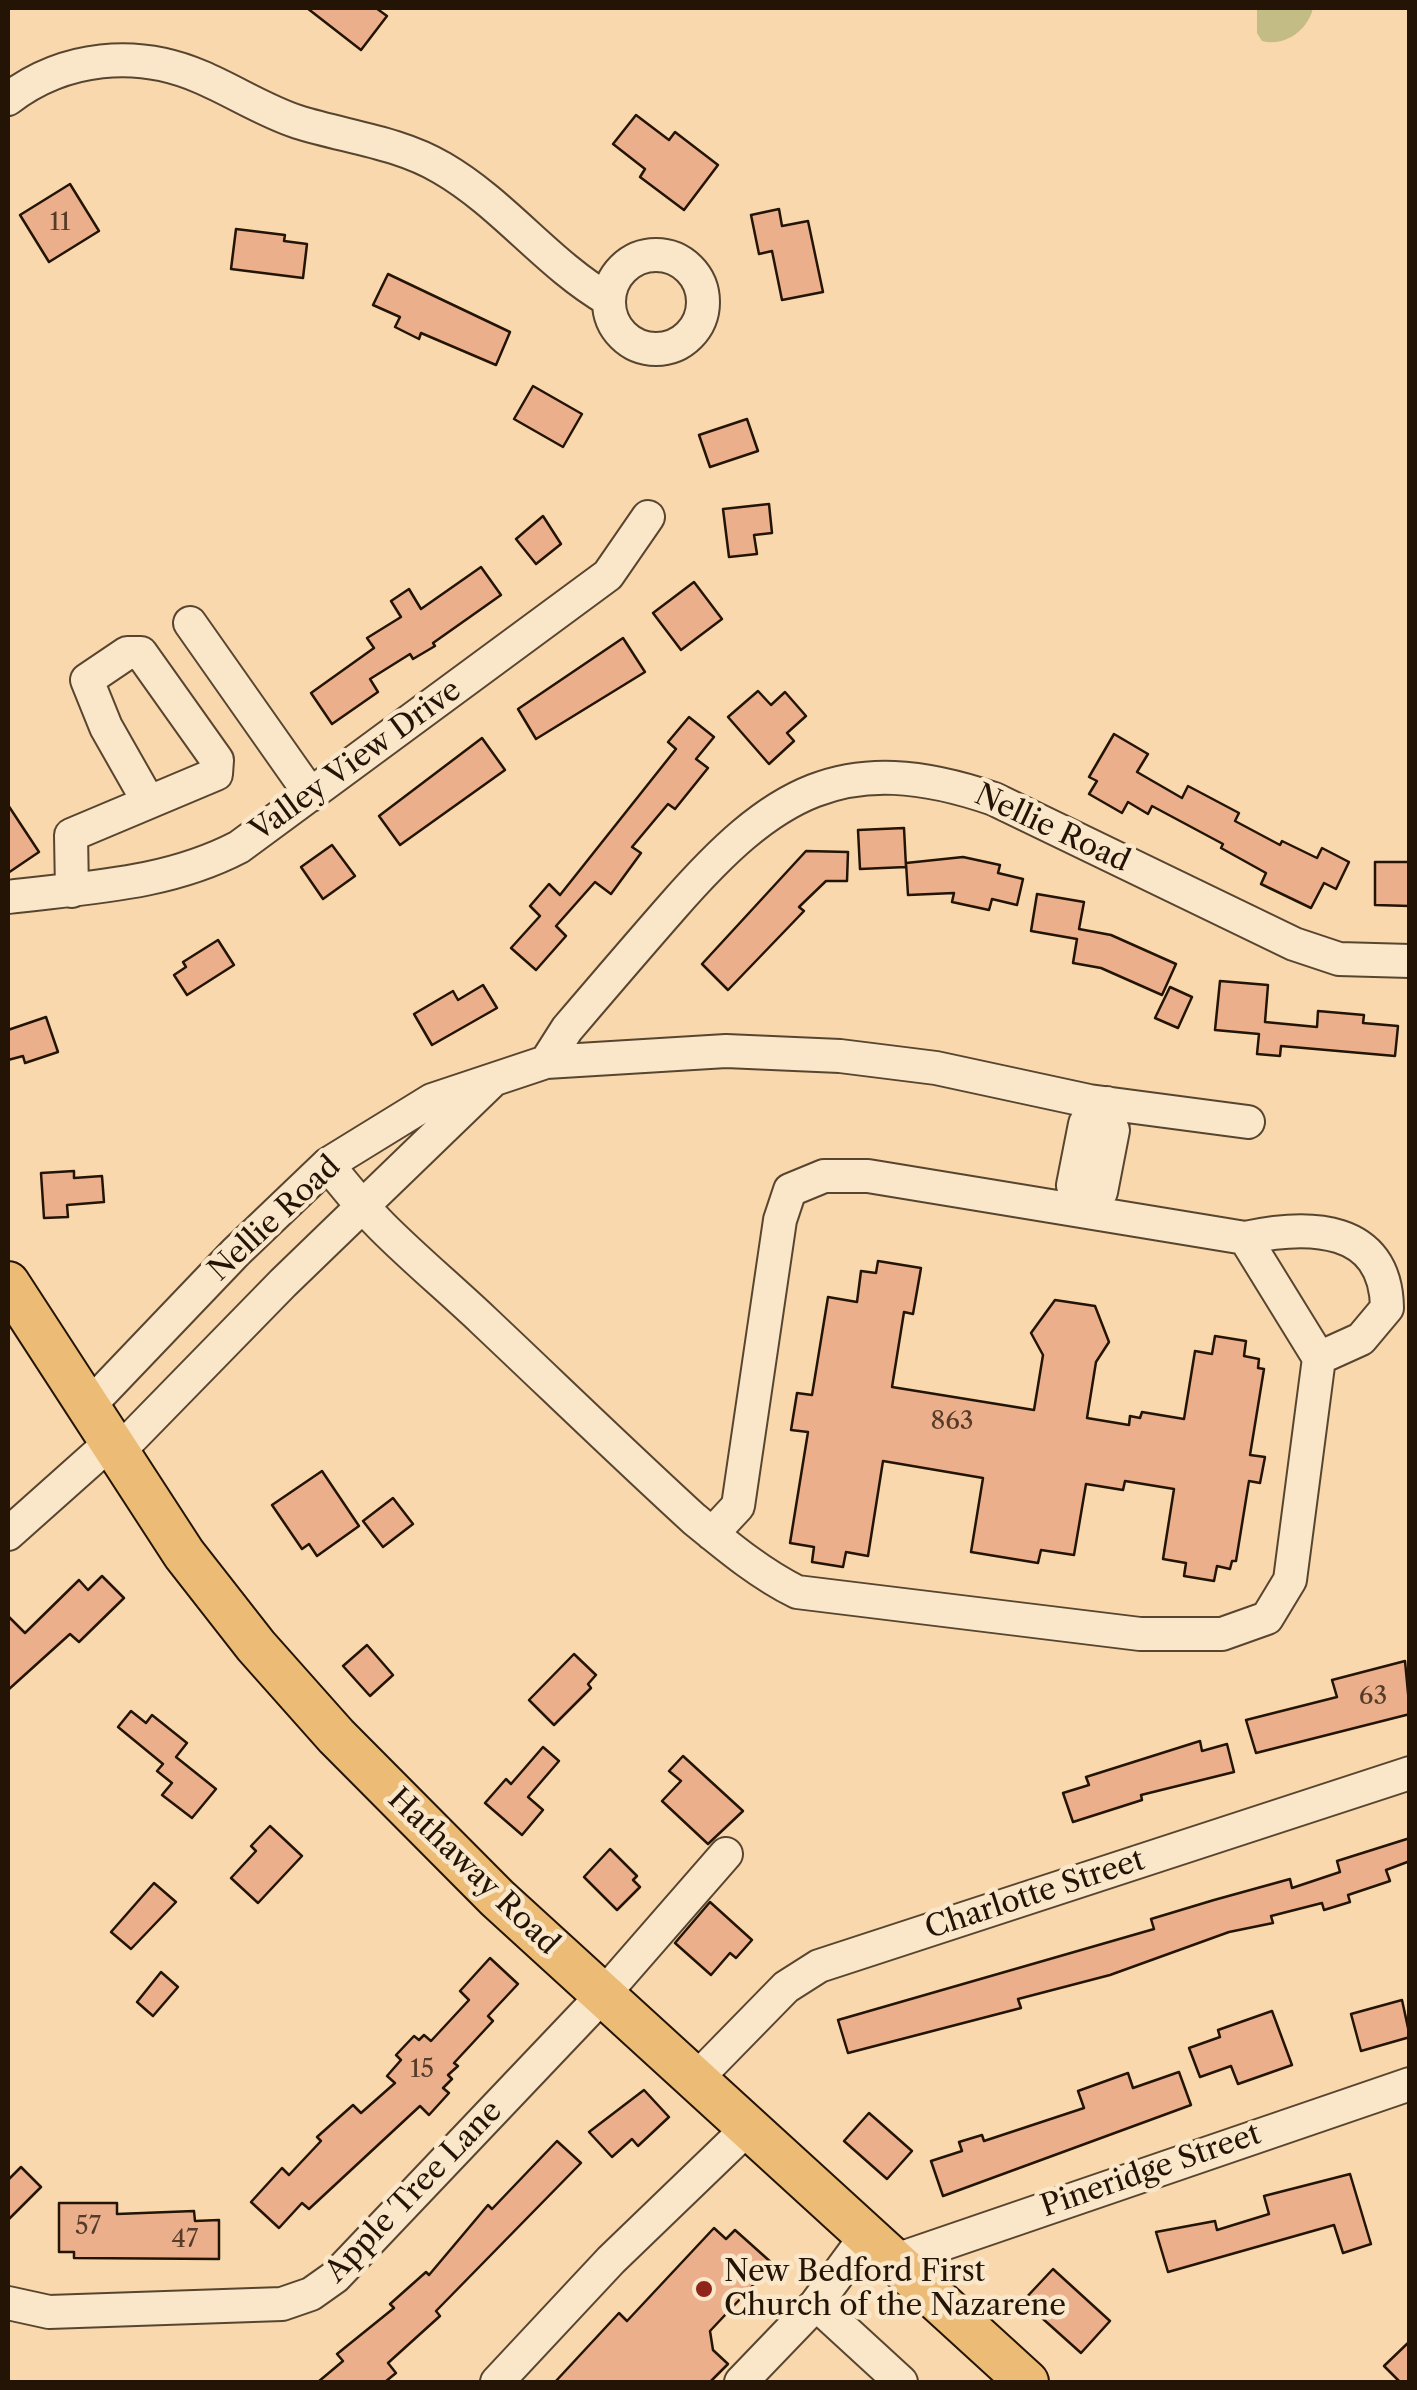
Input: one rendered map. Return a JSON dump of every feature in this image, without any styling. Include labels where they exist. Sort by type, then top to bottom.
[{"type":"main road","name":"Hathaway Road","points":[[8,1284],[104,1435],[218,1600],[295,1691],[439,1842],[1023,2381]]},
{"type":"street","points":[[8,99],[38,79],[79,64],[127,60],[179,68],[294,120],[388,145],[443,168],[558,266],[609,300]]},
{"type":"street","name":"Valley View Drive","points":[[8,897],[170,875],[204,865],[311,795],[608,575],[648,517]]},
{"type":"street","points":[[190,623],[311,795]]},
{"type":"street","points":[[72,890],[71,835],[216,774],[218,760],[141,653],[126,653],[87,680],[106,727],[148,801]]},
{"type":"street","name":"Nellie Road","points":[[104,1435],[328,1164],[432,1100],[546,1062],[567,1029],[735,838],[781,804],[823,785],[863,778],[946,782],[994,799],[1294,944],[1339,959],[1410,960]]},
{"type":"street","points":[[546,1062],[726,1051],[802,1053],[936,1068],[1106,1110],[1248,1122]]},
{"type":"street","name":"Nellie Road","points":[[104,1435],[360,1208],[498,1076]]},
{"type":"street","points":[[1086,1204],[1073,1185],[1084,1124],[1106,1110]]},
{"type":"street","points":[[328,1164],[360,1208],[712,1534],[797,1592],[1140,1634],[1222,1634],[1267,1618],[1290,1580],[1318,1358],[1244,1238]]},
{"type":"street","points":[[712,1534],[738,1506],[780,1220],[790,1190],[824,1176],[868,1176],[1086,1204],[1244,1238],[1290,1230],[1356,1241],[1375,1256],[1384,1273],[1387,1308],[1361,1338],[1318,1358]]},
{"type":"street","points":[[8,1534],[104,1435]]},
{"type":"street","name":"Charlotte Street","points":[[696,2080],[786,1987],[819,1966],[1410,1773]]},
{"type":"street","name":"Apple Tree Lane","points":[[8,2302],[49,2312],[282,2304],[312,2294],[335,2277],[603,1995],[726,1854]]},
{"type":"street","name":"Pineridge Street","points":[[879,2248],[1410,2084]]},
{"type":"street","points":[[497,2382],[611,2260],[748,2126]]},
{"type":"street","points":[[740,2382],[816,2304],[879,2248]]},
{"type":"street","points":[[816,2304],[902,2382]]},
{"type":"shaded area","points":[[1257,8],[1313,8],[1301,30],[1287,39],[1271,42],[1262,41],[1257,33]]},
{"type":"building","points":[[307,8],[376,8],[387,16],[361,50]]},
{"type":"building","points":[[636,115],[669,140],[675,132],[718,165],[684,210],[640,177],[645,169],[613,144]]},
{"type":"building","points":[[70,184],[99,231],[49,262],[20,215]]},
{"type":"building","points":[[779,209],[782,226],[808,221],[823,292],[782,300],[772,251],[759,254],[751,215]]},
{"type":"building","points":[[236,229],[285,235],[284,241],[307,244],[303,278],[231,269]]},
{"type":"building","points":[[388,274],[510,332],[496,365],[421,333],[419,339],[395,327],[400,317],[373,305]]},
{"type":"building","points":[[533,386],[582,414],[563,447],[514,419]]},
{"type":"building","points":[[747,419],[758,451],[710,467],[699,435]]},
{"type":"building","points":[[769,504],[772,533],[754,535],[757,554],[729,557],[723,509]]},
{"type":"building","points":[[543,516],[561,544],[536,564],[516,539]]},
{"type":"building","points":[[481,567],[501,595],[433,643],[435,646],[413,659],[410,654],[370,679],[378,692],[332,724],[311,693],[374,648],[367,638],[401,617],[391,601],[409,589],[421,609]]},
{"type":"building","points":[[694,582],[722,619],[681,650],[653,613]]},
{"type":"building","points":[[623,638],[645,672],[536,739],[518,709]]},
{"type":"building","points":[[758,691],[771,705],[785,692],[806,716],[787,733],[794,741],[769,764],[728,717]]},
{"type":"building","points":[[689,717],[714,737],[696,759],[708,768],[675,809],[668,804],[632,847],[641,853],[611,894],[595,882],[556,926],[566,936],[536,970],[511,948],[540,916],[530,906],[549,884],[560,895],[676,749],[668,742]]},
{"type":"building","points":[[1114,734],[1148,754],[1137,772],[1182,798],[1188,786],[1239,813],[1235,821],[1280,845],[1282,841],[1317,858],[1322,848],[1349,862],[1336,889],[1324,883],[1311,908],[1261,884],[1266,873],[1221,848],[1223,844],[1152,806],[1148,814],[1128,802],[1122,813],[1089,794],[1097,781],[1089,777]]},
{"type":"building","points":[[482,738],[505,770],[400,845],[379,816]]},
{"type":"building","points":[[8,805],[39,852],[8,873]]},
{"type":"building","points":[[904,828],[906,867],[860,869],[858,830]]},
{"type":"building","points":[[332,845],[355,876],[323,899],[301,867]]},
{"type":"building","points":[[806,851],[848,852],[847,881],[826,881],[799,907],[804,911],[728,990],[702,964]]},
{"type":"building","points":[[963,857],[1000,865],[998,873],[1023,879],[1017,905],[992,899],[989,910],[952,902],[954,893],[908,895],[906,863]]},
{"type":"building","points":[[1375,862],[1410,862],[1410,906],[1375,905]]},
{"type":"building","points":[[1037,894],[1084,902],[1079,929],[1111,935],[1176,964],[1162,995],[1101,968],[1073,963],[1077,939],[1031,931]]},
{"type":"building","points":[[218,940],[234,965],[187,995],[174,975],[186,967],[183,962]]},
{"type":"building","points":[[1220,981],[1268,985],[1265,1022],[1317,1027],[1318,1011],[1364,1015],[1363,1023],[1398,1026],[1395,1056],[1281,1046],[1280,1056],[1257,1054],[1259,1034],[1215,1030]]},
{"type":"building","points":[[483,985],[497,1008],[432,1045],[414,1014],[453,991],[458,1000]]},
{"type":"building","points":[[1170,987],[1192,997],[1178,1028],[1155,1018]]},
{"type":"building","points":[[46,1017],[58,1052],[25,1063],[23,1056],[8,1060],[8,1030]]},
{"type":"building","points":[[74,1171],[74,1178],[102,1176],[104,1202],[67,1205],[68,1217],[44,1218],[41,1173]]},
{"type":"building","points":[[878,1261],[921,1268],[913,1314],[904,1312],[892,1387],[1034,1410],[1043,1355],[1031,1333],[1055,1300],[1095,1306],[1109,1342],[1096,1362],[1087,1418],[1129,1425],[1130,1416],[1140,1418],[1142,1412],[1184,1419],[1195,1351],[1212,1354],[1215,1336],[1246,1341],[1244,1356],[1259,1359],[1258,1368],[1264,1369],[1250,1455],[1265,1457],[1260,1483],[1249,1481],[1236,1561],[1232,1561],[1230,1569],[1217,1566],[1214,1581],[1184,1576],[1186,1563],[1163,1559],[1174,1489],[1125,1481],[1123,1490],[1086,1484],[1074,1555],[1041,1550],[1038,1563],[971,1552],[983,1478],[883,1461],[868,1556],[846,1552],[843,1567],[812,1562],[814,1547],[790,1543],[808,1432],[791,1430],[797,1393],[812,1395],[828,1297],[857,1302],[861,1271],[876,1273]]},
{"type":"building","points":[[322,1471],[359,1526],[317,1556],[309,1544],[302,1549],[272,1505]]},
{"type":"building","points":[[393,1498],[413,1524],[383,1547],[363,1521]]},
{"type":"building","points":[[102,1576],[124,1598],[79,1642],[70,1634],[8,1690],[8,1616],[25,1633],[79,1580],[88,1590]]},
{"type":"building","points":[[367,1645],[393,1675],[370,1696],[343,1666]]},
{"type":"building","points":[[574,1654],[596,1675],[588,1684],[591,1688],[554,1725],[529,1700]]},
{"type":"building","points":[[1405,1661],[1410,1714],[1256,1753],[1246,1720],[1337,1697],[1332,1680]]},
{"type":"building","points":[[131,1711],[146,1723],[152,1715],[187,1743],[176,1757],[216,1789],[192,1818],[162,1795],[172,1783],[157,1771],[163,1764],[118,1727]]},
{"type":"building","points":[[1200,1741],[1202,1751],[1227,1744],[1234,1772],[1141,1795],[1142,1800],[1073,1822],[1063,1793],[1089,1785],[1086,1777]]},
{"type":"building","points":[[543,1747],[559,1761],[528,1797],[543,1810],[522,1835],[485,1803],[506,1779],[511,1784]]},
{"type":"building","points":[[683,1756],[743,1811],[708,1844],[662,1801],[681,1781],[669,1771]]},
{"type":"building","points":[[270,1826],[302,1856],[258,1903],[231,1878],[256,1851],[251,1846]]},
{"type":"building","points":[[1410,1838],[1410,1861],[1386,1870],[1390,1881],[1348,1895],[1350,1902],[1324,1910],[1322,1903],[1271,1916],[1273,1923],[1229,1932],[1110,1975],[1018,1999],[1021,2008],[848,2053],[838,2020],[1154,1929],[1151,1919],[1214,1900],[1290,1879],[1292,1888],[1340,1872],[1337,1861]]},
{"type":"building","points":[[610,1849],[637,1876],[633,1880],[640,1887],[617,1910],[584,1877]]},
{"type":"building","points":[[154,1883],[176,1902],[131,1949],[111,1932]]},
{"type":"building","points":[[710,1902],[752,1940],[736,1958],[730,1953],[711,1975],[675,1943]]},
{"type":"building","points":[[490,1958],[518,1984],[488,2016],[493,2021],[454,2063],[458,2066],[448,2075],[452,2079],[443,2088],[449,2093],[429,2115],[420,2106],[309,2209],[302,2203],[279,2228],[251,2202],[282,2168],[289,2175],[321,2141],[317,2137],[353,2105],[361,2113],[395,2083],[387,2076],[401,2060],[396,2055],[414,2036],[419,2040],[424,2035],[431,2041],[469,2000],[460,1991]]},
{"type":"building","points":[[161,1972],[178,1987],[153,2016],[137,2002]]},
{"type":"building","points":[[1402,2000],[1410,2037],[1361,2051],[1351,2014]]},
{"type":"building","points":[[1272,2011],[1292,2065],[1238,2084],[1231,2066],[1200,2077],[1189,2048],[1220,2037],[1218,2030]]},
{"type":"building","points":[[1179,2072],[1191,2105],[943,2196],[931,2161],[962,2151],[959,2142],[982,2135],[984,2141],[1084,2108],[1078,2091],[1128,2073],[1133,2088]]},
{"type":"building","points":[[644,2090],[669,2117],[638,2146],[632,2139],[612,2157],[589,2132]]},
{"type":"building","points":[[869,2113],[912,2151],[887,2179],[844,2141]]},
{"type":"building","points":[[557,2141],[581,2163],[436,2311],[440,2316],[388,2363],[396,2373],[385,2382],[318,2382],[343,2361],[337,2354],[394,2308],[390,2304],[426,2272],[429,2275],[488,2205],[492,2209]]},
{"type":"building","points":[[21,2167],[41,2187],[8,2220],[8,2180]]},
{"type":"building","points":[[1350,2174],[1371,2244],[1343,2253],[1334,2225],[1168,2272],[1156,2232],[1215,2221],[1217,2230],[1269,2214],[1264,2196]]},
{"type":"building","points":[[59,2203],[117,2203],[117,2214],[194,2211],[195,2221],[219,2220],[219,2259],[74,2258],[74,2252],[59,2252]]},
{"type":"building","name":"New Bedford First Church of the Nazarene","points":[[714,2228],[726,2239],[735,2230],[773,2264],[710,2331],[713,2350],[728,2364],[710,2382],[555,2382],[619,2313],[627,2321]]},
{"type":"building","points":[[1053,2269],[1110,2321],[1081,2353],[1023,2301]]},
{"type":"building","points":[[1410,2341],[1410,2382],[1400,2382],[1384,2366]]},
{"type":"place","name":"New Bedford First Church of the Nazarene","points":[[704,2289]]}]
